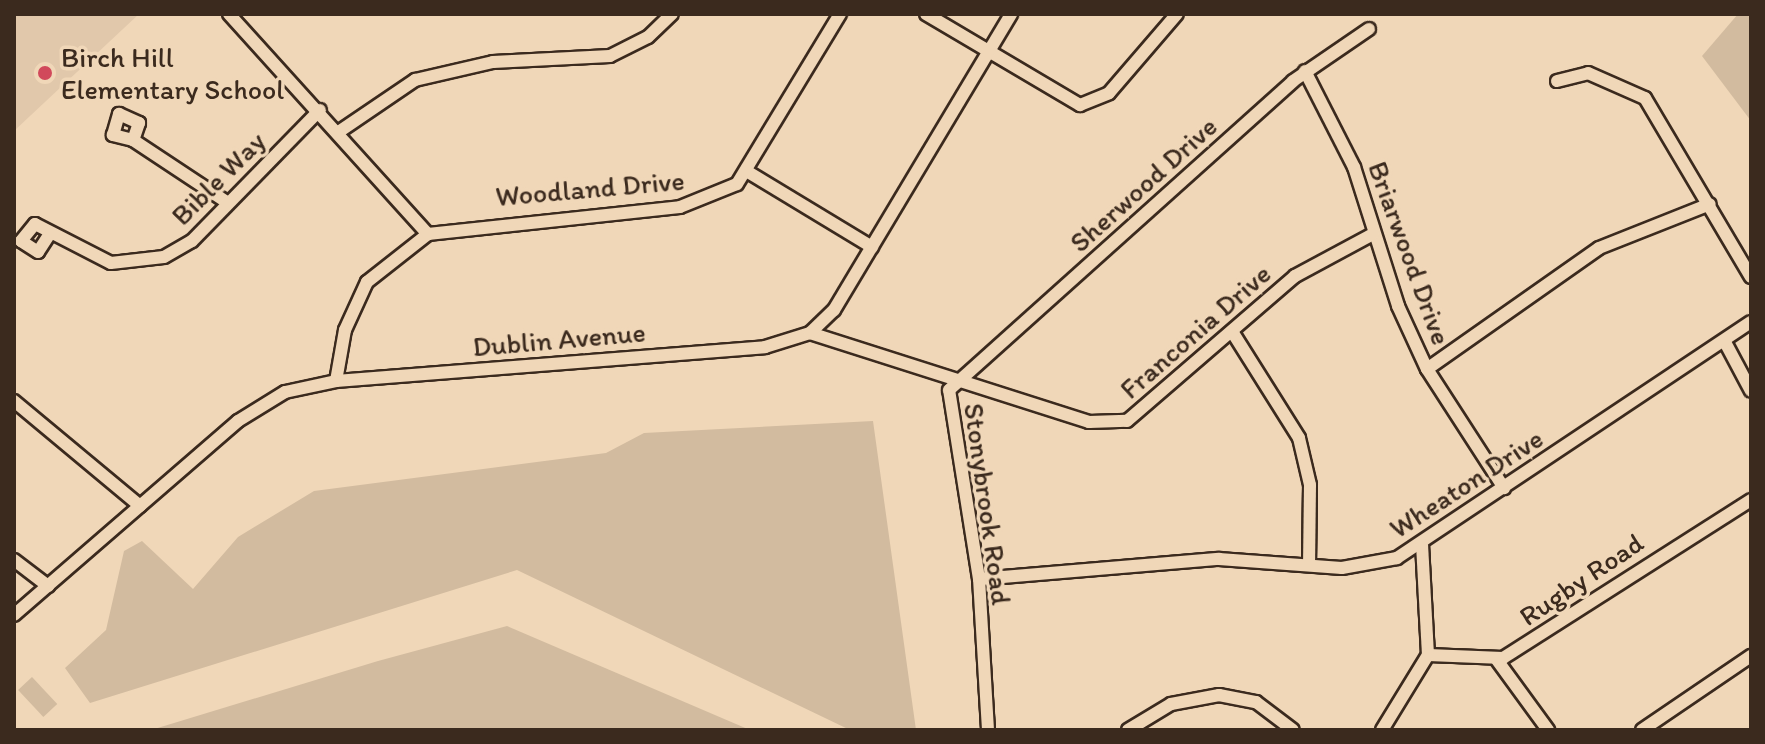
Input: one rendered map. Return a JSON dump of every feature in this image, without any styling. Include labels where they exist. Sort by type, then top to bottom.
[{"type":"street","points":[[229,14],[340,131],[428,234],[367,282],[345,330],[336,381]]},
{"type":"street","points":[[340,131],[415,80],[493,62],[610,56],[648,37],[672,14]]},
{"type":"street","name":"Woodland Drive","points":[[428,234],[680,207],[722,192],[748,172],[840,14]]},
{"type":"street","points":[[926,14],[1073,103],[1090,105],[1117,86],[1177,14]]},
{"type":"street","points":[[810,333],[872,247],[1011,14]]},
{"type":"street","name":"Sherwood Drive","points":[[957,383],[1305,71],[1369,29]]},
{"type":"street","name":"Briarwood Drive","points":[[1305,71],[1354,167],[1373,234],[1427,369],[1504,488]]},
{"type":"street","points":[[1557,81],[1601,75],[1645,98],[1751,277]]},
{"type":"street","name":"Bible Way","points":[[49,235],[111,263],[147,262],[192,241],[225,201],[320,110]]},
{"type":"street","points":[[133,140],[225,201]]},
{"type":"street","points":[[748,172],[872,247]]},
{"type":"street","points":[[1427,369],[1599,248],[1710,204]]},
{"type":"street","name":"Franconia Drive","points":[[810,333],[957,383],[1089,422],[1127,421],[1233,333],[1295,276],[1373,234]]},
{"type":"street","name":"Wheaton Drive","points":[[979,579],[1219,559],[1367,567],[1422,545],[1751,322]]},
{"type":"street","name":"Dublin Avenue","points":[[14,615],[267,400],[336,381],[765,347],[810,333]]},
{"type":"street","points":[[1233,333],[1286,409],[1304,453],[1309,565]]},
{"type":"street","points":[[1725,342],[1751,391]]},
{"type":"street","name":"Stonybrook Road","points":[[957,383],[948,414],[979,579],[988,730]]},
{"type":"street","points":[[14,401],[140,506]]},
{"type":"street","name":"Rugby Road","points":[[1497,660],[1751,500]]},
{"type":"street","points":[[1382,730],[1428,655],[1422,545]]},
{"type":"street","points":[[14,560],[48,586]]},
{"type":"street","points":[[1428,655],[1497,660],[1548,730]]},
{"type":"street","points":[[1642,730],[1751,656]]},
{"type":"street","points":[[1128,730],[1171,704],[1219,695],[1256,702],[1293,730]]},
{"type":"shaded area","name":"Birch Hill Elementary School","points":[[14,14],[139,14],[14,131]]},
{"type":"shaded area","points":[[1738,14],[1751,14],[1751,121],[1702,56]]},
{"type":"shaded area","points":[[873,421],[916,730],[850,730],[517,570],[90,703],[65,668],[106,630],[124,551],[142,541],[193,589],[238,537],[314,491],[606,453],[644,433]]},
{"type":"shaded area","points":[[507,626],[750,730],[151,730],[378,661]]},
{"type":"shaded area","points":[[32,677],[57,704],[43,717],[18,690]]},
{"type":"place","name":"Birch Hill Elementary School","points":[[45,73]]}]
